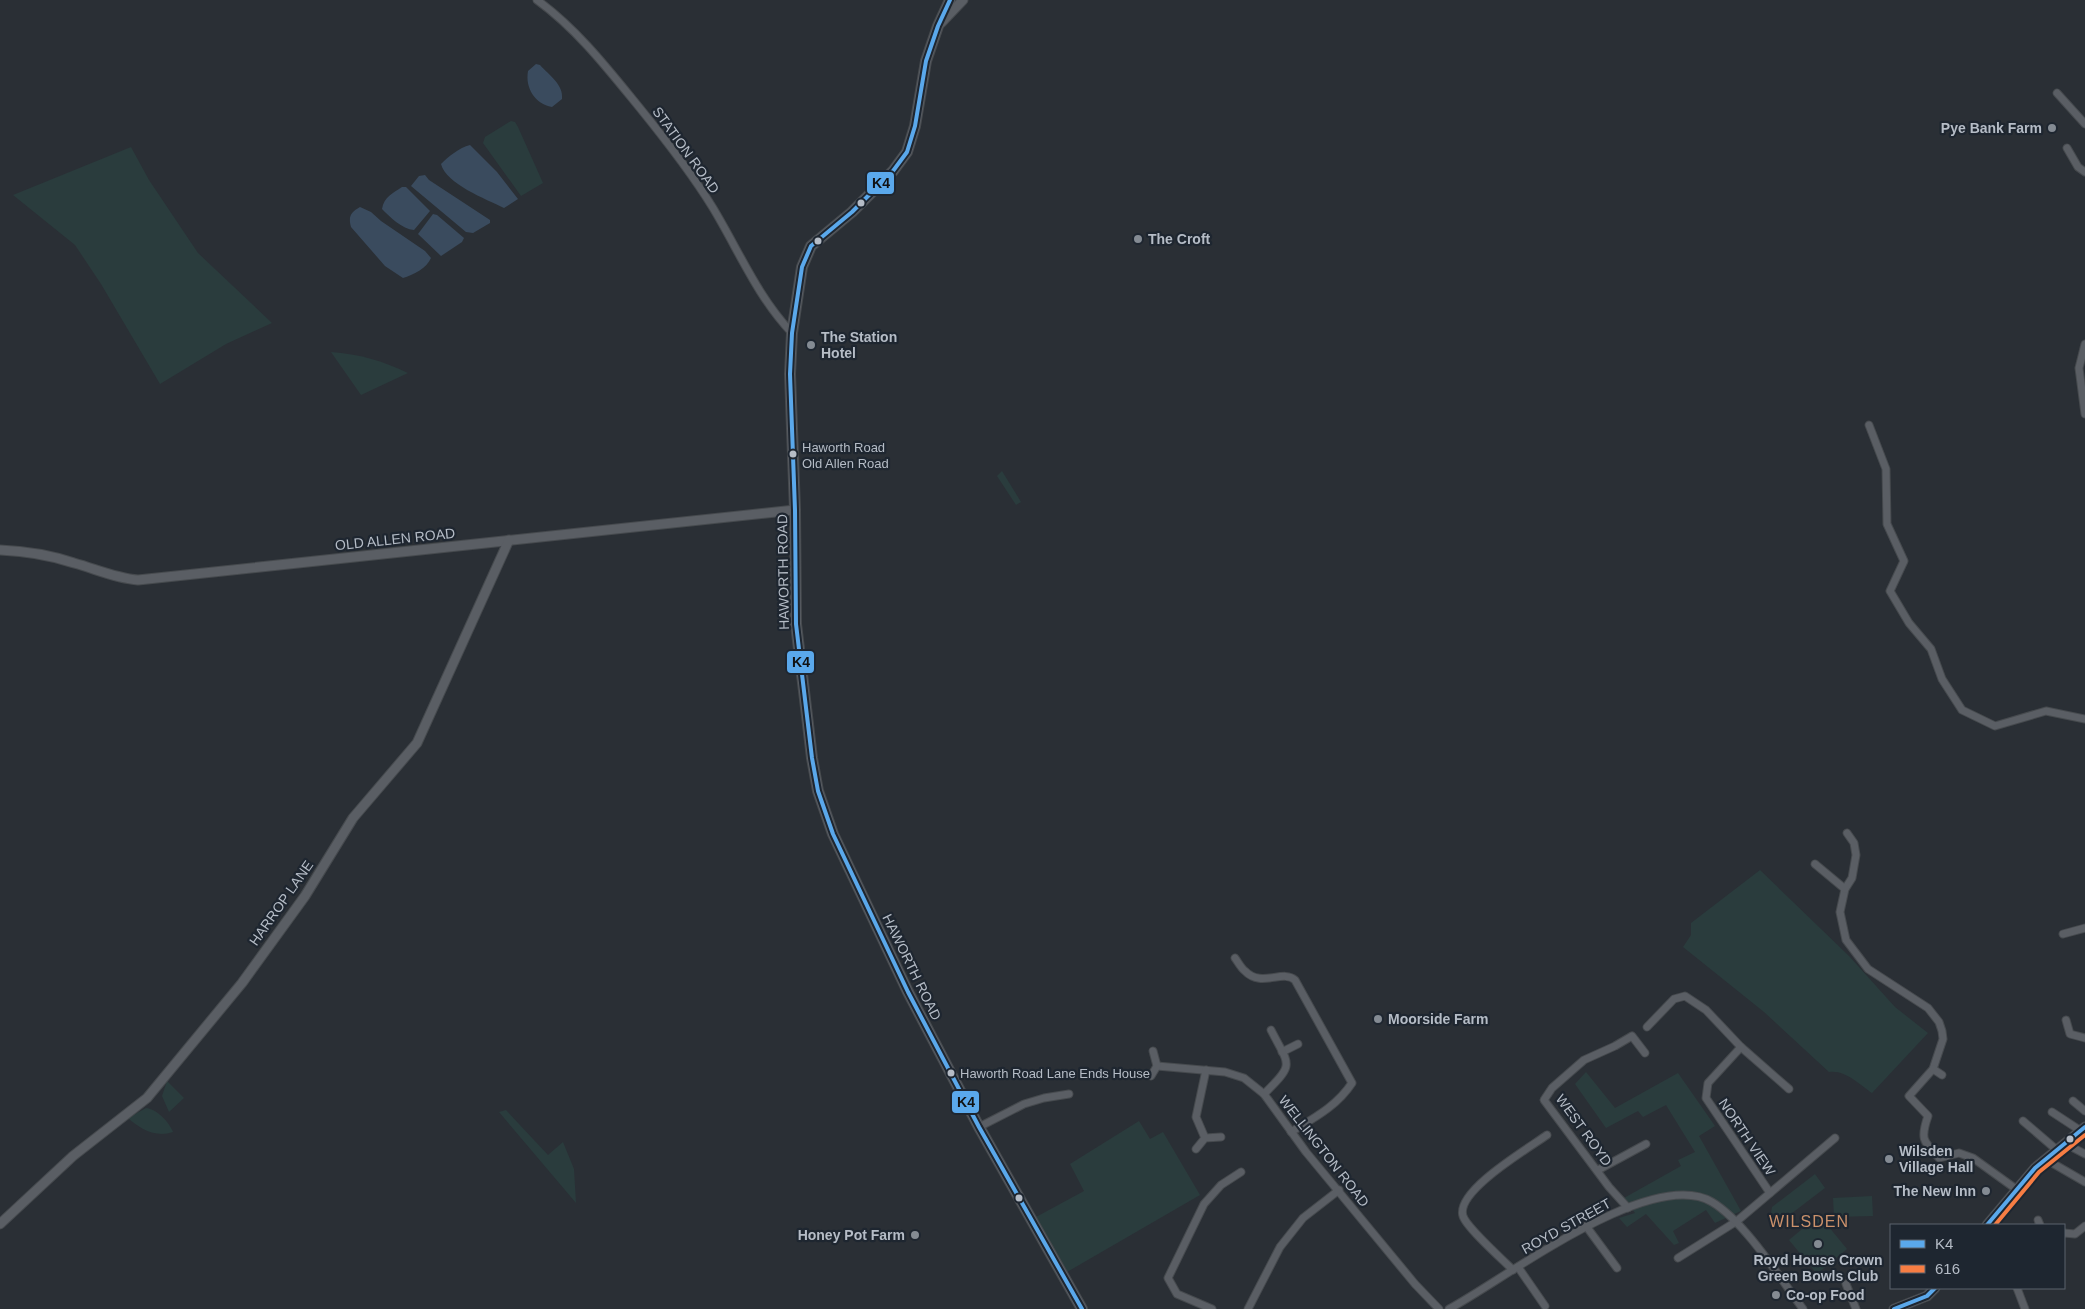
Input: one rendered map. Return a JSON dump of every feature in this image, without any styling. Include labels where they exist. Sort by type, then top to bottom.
[{"type":"main road","name":"HAWORTH ROAD","points":[[950,0],[938,26],[926,61],[914,126],[907,152],[893,172],[837,225],[811,246],[802,267],[792,333],[790,381],[796,510],[796,624],[812,758],[818,791],[833,834],[877,930],[979,1128],[1082,1309]]},
{"type":"street","name":"STATION ROAD","points":[[537,0],[567,24],[653,125],[694,179],[713,208],[765,302],[792,333]]},
{"type":"street","points":[[938,26],[963,0]]},
{"type":"street","points":[[2056,93],[2085,124]]},
{"type":"street","points":[[2068,148],[2078,167],[2085,172]]},
{"type":"street","points":[[2085,344],[2079,368],[2085,414]]},
{"type":"street","points":[[1869,425],[1886,469],[1887,524],[1904,561],[1890,591],[1909,623],[1931,649],[1942,679],[1962,710],[1995,726],[2046,711],[2085,719]]},
{"type":"street","name":"OLD ALLEN ROAD","points":[[0,550],[41,555],[74,563],[108,575],[138,580],[796,510]]},
{"type":"street","name":"HARROP LANE","points":[[0,1224],[73,1156],[147,1098],[242,984],[305,896],[354,818],[417,743],[509,540]]},
{"type":"street","points":[[1847,833],[1854,843],[1856,855],[1852,878],[1845,889],[1840,912],[1846,940],[1868,969],[1928,1008],[1938,1022],[1943,1039],[1933,1069],[1909,1096],[1928,1116],[1922,1132],[1923,1139],[1939,1158],[1959,1153],[1973,1158],[2016,1189]]},
{"type":"street","points":[[1815,864],[1845,889]]},
{"type":"street","points":[[2063,934],[2085,928]]},
{"type":"street","points":[[1235,958],[1244,971],[1252,976],[1266,979],[1287,976],[1295,980],[1352,1083],[1344,1096],[1334,1105],[1291,1132]]},
{"type":"street","points":[[1647,1027],[1674,999],[1685,996],[1706,1010],[1741,1047],[1789,1089]]},
{"type":"street","points":[[2066,1020],[2070,1034],[2085,1038]]},
{"type":"street","points":[[1264,1094],[1286,1070],[1287,1063],[1271,1030]]},
{"type":"street","name":"WEST ROYD","points":[[1628,1208],[1609,1187],[1544,1100],[1552,1088],[1584,1060],[1632,1036],[1646,1053]]},
{"type":"street","points":[[1282,1052],[1298,1044]]},
{"type":"street","name":"NORTH VIEW","points":[[1741,1047],[1708,1083],[1706,1098],[1770,1193]]},
{"type":"street","points":[[1152,1076],[1157,1066],[1153,1051]]},
{"type":"street","name":"WELLINGTON ROAD","points":[[1157,1066],[1225,1072],[1244,1078],[1264,1094],[1291,1132],[1416,1284],[1439,1309]]},
{"type":"street","points":[[1933,1069],[1942,1075]]},
{"type":"street","points":[[1205,1138],[1196,1117],[1206,1070]]},
{"type":"street","points":[[979,1128],[1024,1104],[1044,1098],[1069,1094]]},
{"type":"street","points":[[2072,1101],[2085,1111]]},
{"type":"street","points":[[1990,1224],[2016,1189],[2035,1168],[2083,1129],[2052,1112]]},
{"type":"street","points":[[2023,1121],[2058,1151]]},
{"type":"street","points":[[1545,1306],[1515,1269],[1466,1220],[1463,1216],[1463,1204],[1478,1184],[1547,1135]]},
{"type":"street","points":[[1205,1138],[1221,1138]]},
{"type":"street","points":[[1196,1149],[1205,1138]]},
{"type":"street","points":[[1678,1258],[1737,1222],[1835,1138]]},
{"type":"street","points":[[1598,1170],[1646,1144]]},
{"type":"street","points":[[2066,1144],[2085,1154]]},
{"type":"street","points":[[2047,1160],[2085,1182]]},
{"type":"street","points":[[1212,1309],[1177,1294],[1168,1278],[1204,1204],[1221,1185],[1241,1172]]},
{"type":"street","points":[[1248,1309],[1280,1247],[1303,1218],[1339,1190]]},
{"type":"street","name":"ROYD STREET","points":[[1450,1309],[1586,1226],[1655,1198],[1688,1194],[1712,1201],[1737,1222],[1803,1309]]},
{"type":"street","points":[[1586,1226],[1617,1268]]},
{"type":"street","points":[[2065,1233],[2075,1234],[2085,1226]]},
{"type":"street","points":[[1846,1284],[1856,1309]]},
{"type":"street","points":[[1894,1309],[1927,1296],[1934,1289]]},
{"type":"street","points":[[2017,1289],[2025,1309]]},
{"type":"shaded area","points":[[511,121],[515,122],[518,127],[543,183],[521,196],[483,143],[485,137]]},
{"type":"shaded area","points":[[131,147],[149,180],[198,253],[272,323],[226,344],[160,384],[101,284],[75,245],[13,195]]},
{"type":"shaded area","points":[[331,352],[371,359],[408,373],[361,395]]},
{"type":"shaded area","points":[[1002,471],[1021,502],[1016,505],[997,476]]},
{"type":"shaded area","points":[[1760,870],[1849,956],[1895,1007],[1928,1033],[1872,1093],[1846,1075],[1829,1072],[1764,1012],[1683,947],[1691,935],[1691,923]]},
{"type":"shaded area","points":[[1586,1072],[1615,1108],[1678,1073],[1715,1126],[1699,1136],[1741,1211],[1715,1223],[1706,1210],[1673,1231],[1679,1243],[1674,1245],[1646,1214],[1627,1227],[1619,1218],[1635,1213],[1624,1198],[1681,1166],[1678,1160],[1695,1152],[1666,1105],[1643,1117],[1638,1111],[1606,1128],[1575,1084]]},
{"type":"shaded area","points":[[167,1081],[184,1098],[169,1112],[162,1096]]},
{"type":"shaded area","points":[[146,1108],[162,1117],[169,1124],[173,1132],[167,1134],[154,1133],[138,1126],[128,1118]]},
{"type":"shaded area","points":[[506,1110],[548,1155],[563,1142],[574,1169],[576,1203],[499,1112]]},
{"type":"shaded area","points":[[1139,1121],[1150,1139],[1163,1132],[1200,1195],[1067,1272],[1036,1217],[1084,1191],[1070,1164]]},
{"type":"shaded area","points":[[1815,1174],[1825,1188],[1787,1217],[1771,1213],[1772,1207]]},
{"type":"shaded area","points":[[1872,1196],[1873,1216],[1834,1217],[1833,1198]]},
{"type":"shaded area","name":"Royd House Crown Green Bowls Club","points":[[1819,1215],[1847,1249],[1817,1274],[1789,1240]]},
{"type":"water","points":[[536,64],[540,65],[551,76],[561,89],[562,99],[552,107],[536,99],[530,89],[527,77],[528,71]]},
{"type":"water","points":[[470,145],[497,172],[518,199],[504,208],[468,190],[450,178],[441,164],[454,153]]},
{"type":"water","points":[[425,175],[429,180],[490,220],[490,223],[473,233],[466,232],[411,186],[419,176]]},
{"type":"water","points":[[402,187],[406,187],[430,211],[414,230],[401,225],[382,209],[387,198]]},
{"type":"water","points":[[360,207],[371,212],[425,251],[431,258],[429,262],[415,273],[403,278],[385,266],[351,227],[351,215]]},
{"type":"water","points":[[433,214],[437,215],[464,238],[462,242],[441,256],[418,234]]},
{"type":"transit line","name":"K4","points":[[950,0],[938,26],[926,61],[915,126],[907,152],[893,171],[852,212],[811,246],[802,267],[792,333],[790,374],[795,510],[796,624],[812,758],[818,791],[833,834],[908,992],[979,1127],[1082,1309]]},
{"type":"transit line","name":"K4","points":[[1988,1224],[2035,1168],[2085,1127]]},
{"type":"transit line","name":"616","points":[[1996,1224],[2039,1172],[2085,1135]]},
{"type":"transit line","name":"K4","points":[[1894,1309],[1927,1296],[1934,1289]]},
{"type":"place","name":"Pye Bank Farm","points":[[2052,128]]},
{"type":"place","name":"The Croft","points":[[1138,239]]},
{"type":"place","name":"The Station Hotel","points":[[811,345]]},
{"type":"place","name":"Haworth Road Old Allen Road","points":[[793,454]]},
{"type":"place","name":"Moorside Farm","points":[[1378,1019]]},
{"type":"place","name":"Haworth Road Lane Ends House","points":[[951,1073]]},
{"type":"place","name":"Wilsden Village Hall","points":[[1889,1159]]},
{"type":"place","name":"The New Inn","points":[[1986,1191]]},
{"type":"place","name":"Honey Pot Farm","points":[[915,1235]]},
{"type":"place","name":"Royd House Crown Green Bowls Club","points":[[1818,1244]]},
{"type":"place","name":"Co-op Food","points":[[1776,1295]]},
{"type":"district","name":"WILSDEN","points":[[1809,1221]]}]
